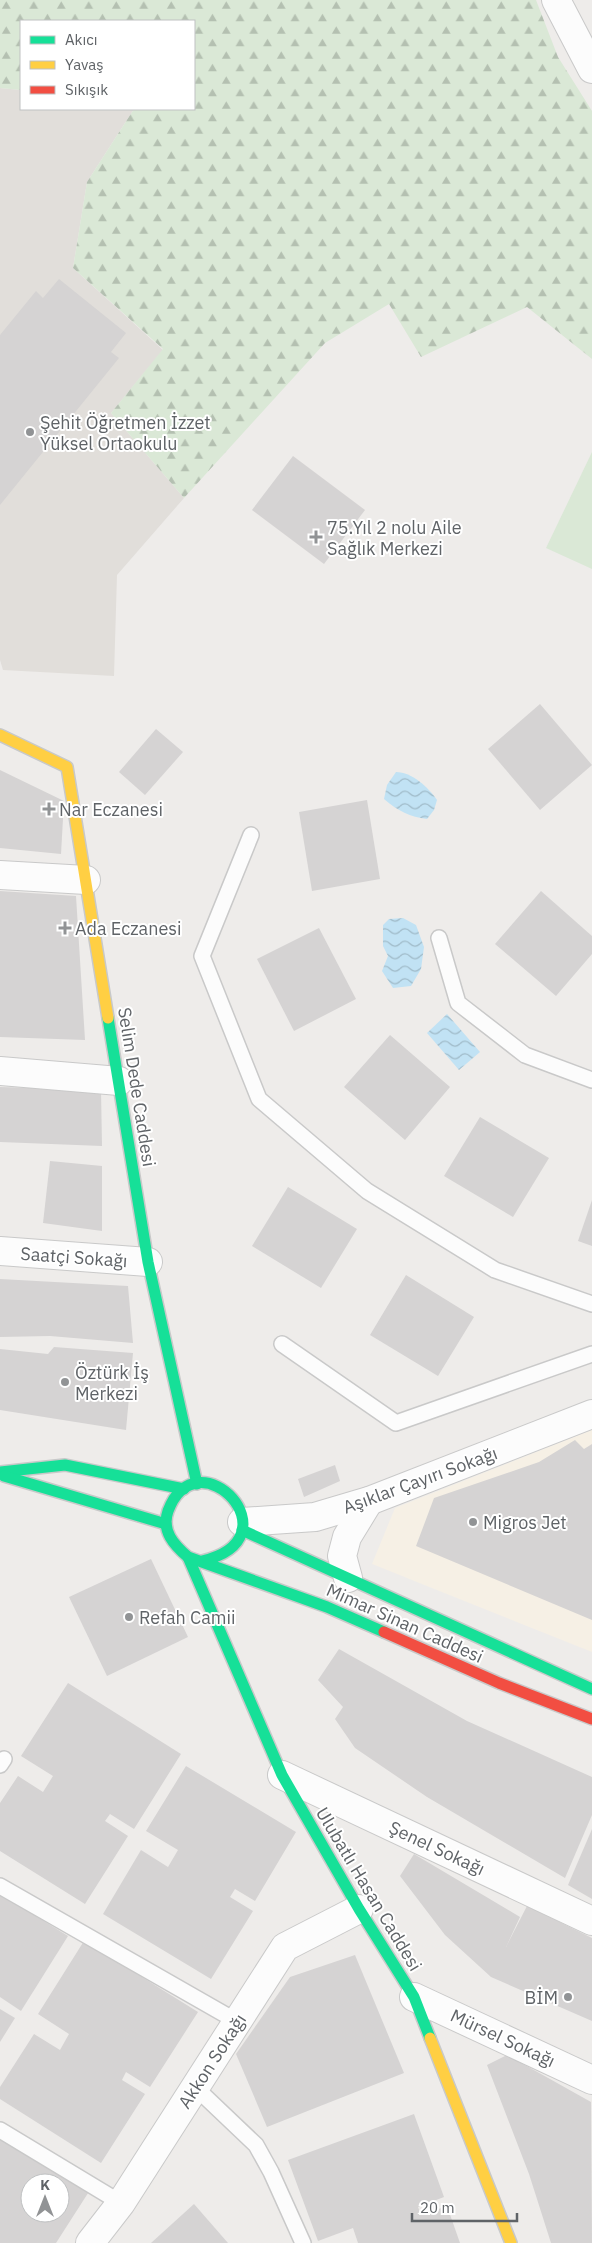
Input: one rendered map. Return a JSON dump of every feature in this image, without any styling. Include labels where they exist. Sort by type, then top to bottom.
[{"type":"street","points":[[556,0],[592,69]]},
{"type":"street","name":"Selim Dede Caddesi","points":[[0,735],[67,767],[148,1262],[197,1484]]},
{"type":"street","points":[[0,875],[86,880]]},
{"type":"street","points":[[0,1071],[118,1081]]},
{"type":"street","name":"Saatçi Sokağı","points":[[0,1251],[148,1262]]},
{"type":"street","name":"Aşıklar Çayırı Sokağı","points":[[242,1526],[315,1517],[369,1501],[592,1414]]},
{"type":"street","points":[[0,1474],[65,1465],[184,1489]]},
{"type":"street","points":[[0,1474],[166,1524],[169,1506],[178,1493],[197,1484],[209,1483],[220,1487],[230,1493],[238,1502],[242,1526],[234,1545],[224,1554],[214,1559],[202,1561]]},
{"type":"street","points":[[348,1578],[342,1556],[348,1536],[369,1501]]},
{"type":"street","name":"Mimar Sinan Caddesi","points":[[166,1524],[171,1541],[181,1553],[188,1557],[327,1607],[499,1683],[592,1719]]},
{"type":"street","name":"Mimar Sinan Caddesi","points":[[242,1526],[348,1578],[592,1689]]},
{"type":"street","name":"Ulubatlı Hasan Caddesi","points":[[188,1557],[282,1775],[359,1909],[414,1997],[511,2243]]},
{"type":"street","name":"Şenel Sokağı","points":[[282,1775],[592,1921]]},
{"type":"street","name":"Akkon Sokağı","points":[[90,2243],[121,2203],[286,1947],[359,1909]]},
{"type":"street","name":"Mürsel Sokağı","points":[[414,1997],[592,2080]]},
{"type":"lane","points":[[251,834],[202,956],[259,1098],[367,1191],[496,1270],[592,1304]]},
{"type":"lane","points":[[439,938],[458,1003],[525,1055],[592,1080]]},
{"type":"lane","points":[[282,1344],[396,1423],[592,1354]]},
{"type":"lane","points":[[0,1886],[238,2022]]},
{"type":"lane","points":[[195,2086],[256,2145],[272,2172],[303,2243]]},
{"type":"lane","points":[[0,2130],[121,2203]]},
{"type":"shaded area","points":[[0,88],[20,90],[20,110],[133,110],[87,182],[73,268],[163,350],[111,413],[184,498],[117,575],[114,676],[3,670],[0,660]]},
{"type":"shaded area","points":[[592,1430],[592,1652],[372,1564],[395,1508]]},
{"type":"green space","points":[[0,0],[536,0],[558,57],[592,111],[592,359],[527,307],[421,357],[389,304],[325,343],[184,498],[111,413],[163,349],[73,268],[87,182],[133,110],[195,110],[195,20],[20,20],[20,90],[0,88]]},
{"type":"green space","points":[[592,452],[592,569],[546,548]]},
{"type":"water","points":[[396,772],[414,777],[437,800],[434,810],[427,819],[404,813],[384,799],[387,785]]},
{"type":"water","points":[[403,918],[416,925],[424,947],[421,969],[411,986],[393,988],[382,971],[388,956],[383,946],[383,925],[389,919]]},
{"type":"water","points":[[447,1014],[480,1052],[459,1070],[427,1033]]},
{"type":"building","name":"Şehit Öğretmen İzzet Yüksel Ortaokulu","points":[[59,279],[126,333],[111,352],[119,358],[0,505],[0,335],[36,291],[43,298]]},
{"type":"building","name":"75.Yıl 2 nolu Aile Sağlık Merkezi","points":[[293,456],[365,510],[324,564],[252,510]]},
{"type":"building","points":[[540,704],[592,765],[540,810],[488,749]]},
{"type":"building","points":[[156,729],[183,752],[145,795],[119,772]]},
{"type":"building","points":[[0,770],[64,801],[61,854],[0,848]]},
{"type":"building","points":[[367,800],[380,879],[312,891],[299,812]]},
{"type":"building","points":[[0,891],[76,896],[85,1040],[0,1037]]},
{"type":"building","points":[[541,891],[592,936],[592,954],[556,996],[495,944]]},
{"type":"building","points":[[319,928],[356,999],[294,1031],[257,959]]},
{"type":"building","points":[[390,1035],[450,1087],[405,1140],[344,1087]]},
{"type":"building","points":[[0,1087],[101,1090],[102,1146],[0,1142]]},
{"type":"building","points":[[480,1117],[549,1158],[513,1217],[444,1176]]},
{"type":"building","points":[[50,1161],[102,1166],[102,1231],[43,1223]]},
{"type":"building","points":[[288,1187],[357,1229],[321,1288],[252,1246]]},
{"type":"building","points":[[592,1200],[592,1246],[578,1241]]},
{"type":"building","points":[[406,1275],[474,1317],[438,1376],[370,1335]]},
{"type":"building","points":[[0,1279],[128,1286],[133,1343],[50,1336],[0,1337]]},
{"type":"building","name":"Öztürk İş Merkezi","points":[[54,1347],[133,1353],[126,1430],[0,1410],[0,1349],[48,1354]]},
{"type":"building","points":[[575,1440],[584,1449],[592,1444],[592,1620],[416,1546],[434,1498],[539,1462]]},
{"type":"building","points":[[335,1465],[340,1481],[304,1497],[298,1479]]},
{"type":"building","name":"Refah Camii","points":[[151,1559],[188,1637],[107,1676],[69,1597]]},
{"type":"building","points":[[339,1649],[467,1721],[592,1777],[592,1815],[565,1878],[427,1797],[355,1748],[335,1719],[343,1707],[318,1680]]},
{"type":"building","points":[[68,1683],[181,1754],[134,1829],[110,1814],[105,1821],[128,1836],[85,1904],[0,1851],[0,1803],[18,1776],[43,1792],[53,1776],[21,1756]]},
{"type":"building","points":[[186,1766],[296,1832],[255,1901],[235,1889],[230,1897],[253,1911],[211,1979],[103,1914],[141,1850],[168,1867],[178,1850],[146,1831]]},
{"type":"building","points":[[592,1829],[592,1899],[568,1885]]},
{"type":"building","points":[[414,1854],[520,1917],[506,1947],[527,1906],[592,1938],[592,2021],[491,1977],[445,1935],[400,1876]]},
{"type":"building","points":[[0,1894],[68,1936],[21,2011],[0,1997]]},
{"type":"building","points":[[84,1941],[198,2012],[150,2087],[126,2072],[122,2080],[145,2094],[101,2163],[0,2099],[0,2087],[34,2034],[60,2050],[69,2034],[38,2014]]},
{"type":"building","points":[[355,1955],[404,2073],[267,2127],[236,2054],[290,1977]]},
{"type":"building","points":[[0,2009],[15,2018],[0,2042]]},
{"type":"building","points":[[507,2055],[591,2102],[592,2243],[551,2243],[529,2174],[487,2065]]},
{"type":"building","points":[[414,2114],[444,2197],[418,2207],[421,2215],[447,2206],[460,2243],[358,2243],[353,2228],[318,2241],[288,2160]]},
{"type":"building","points":[[0,2133],[63,2173],[20,2173],[20,2223],[69,2223],[56,2243],[0,2243]]},
{"type":"building","points":[[70,2177],[90,2190],[70,2221]]},
{"type":"building","points":[[194,2204],[228,2243],[151,2243]]},
{"type":"traffic: fast","points":[[108,1018],[148,1262],[197,1484]]},
{"type":"traffic: fast","points":[[0,1472],[65,1465],[184,1489]]},
{"type":"traffic: fast","points":[[4,1476],[166,1524]]},
{"type":"traffic: fast","points":[[202,1561],[230,1549],[242,1533],[242,1515],[232,1498],[217,1486],[199,1483],[182,1490],[168,1511],[166,1518],[170,1537],[188,1557],[327,1607],[384,1632]]},
{"type":"traffic: fast","points":[[242,1530],[592,1689]]},
{"type":"traffic: fast","points":[[188,1557],[282,1775],[359,1909],[414,1997],[430,2038]]},
{"type":"traffic: slow","points":[[0,735],[67,767],[108,1018]]},
{"type":"traffic: slow","points":[[430,2038],[511,2243]]},
{"type":"traffic: jam","points":[[384,1632],[499,1683],[592,1719]]},
{"type":"place","name":"Şehit Öğretmen İzzet Yüksel Ortaokulu","points":[[30,432]]},
{"type":"place","name":"75.Yıl 2 nolu Aile Sağlık Merkezi","points":[[316,537]]},
{"type":"place","name":"Nar Eczanesi","points":[[49,809]]},
{"type":"place","name":"Ada Eczanesi","points":[[65,928]]},
{"type":"place","name":"Öztürk İş Merkezi","points":[[65,1382]]},
{"type":"place","name":"Migros Jet","points":[[473,1522]]},
{"type":"place","name":"Refah Camii","points":[[129,1617]]},
{"type":"place","name":"BİM","points":[[568,1997]]}]
